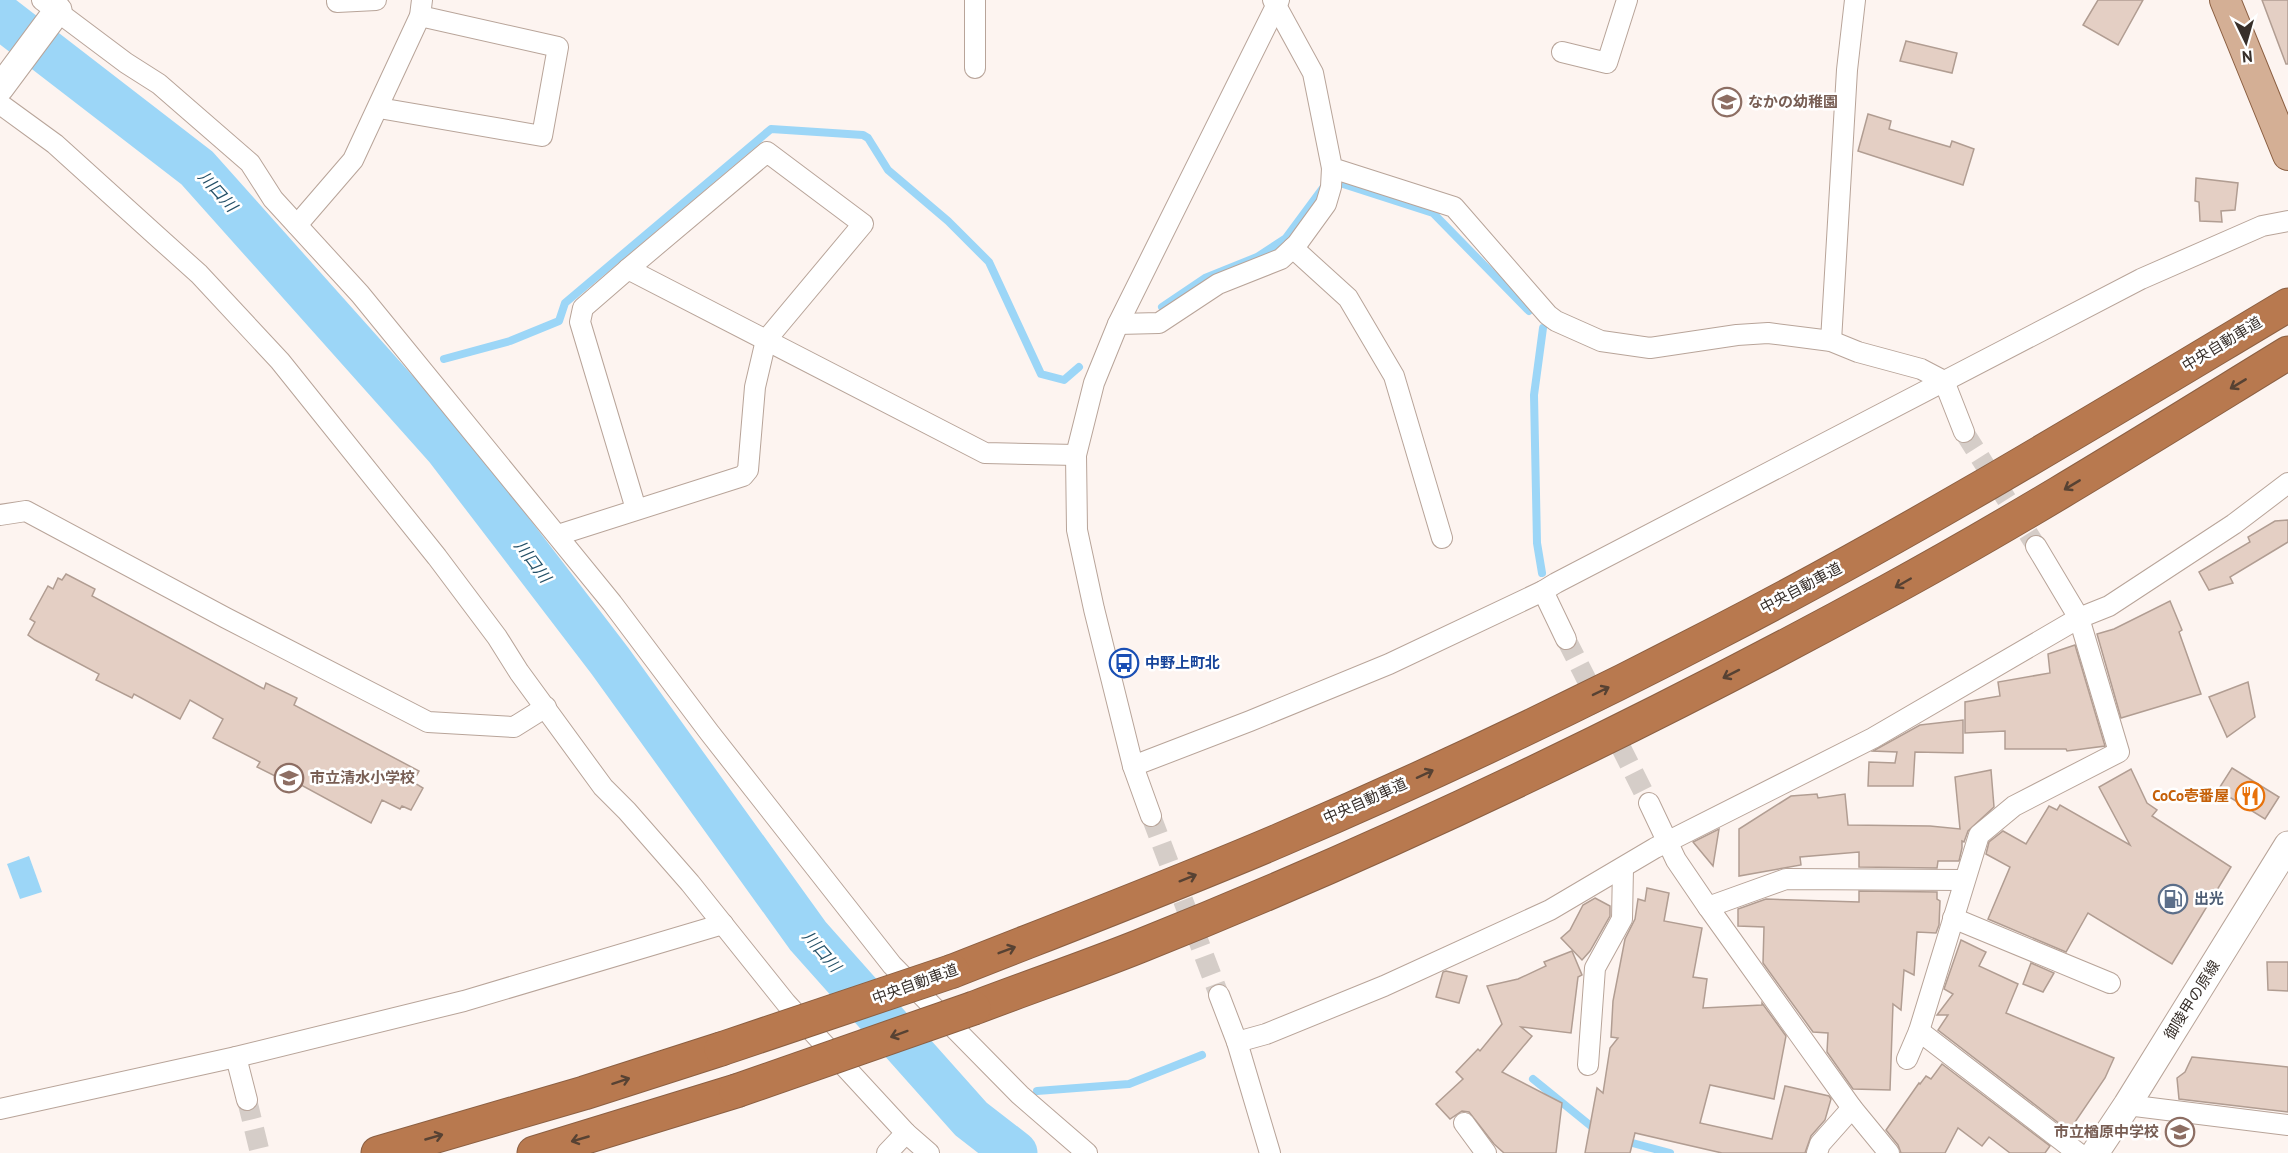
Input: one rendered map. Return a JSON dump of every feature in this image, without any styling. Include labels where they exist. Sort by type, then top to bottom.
[{"type":"highway","name":"中央自動車道","points":[[378,1153],[584,1093],[952,971],[1120,906],[1281,839],[1552,715],[1685,649],[1867,552],[2007,473],[2288,305]]},
{"type":"highway","points":[[534,1153],[736,1091],[974,1008],[1140,946],[1430,821],[1734,673],[1900,585],[2031,510],[2288,353]]},
{"type":"main road","points":[[2225,0],[2288,155]]},
{"type":"street","points":[[337,0],[337,2],[376,0]]},
{"type":"street","points":[[975,0],[975,68]]},
{"type":"street","points":[[1562,52],[1606,63],[1627,0]]},
{"type":"street","points":[[1831,341],[1847,70],[1855,0]]},
{"type":"street","points":[[1118,324],[1159,323],[1218,284],[1281,259],[1293,248],[1326,204],[1331,188],[1332,168],[1313,72],[1276,2]]},
{"type":"street","points":[[1151,816],[1133,766],[1077,530],[1076,455],[1094,383],[1118,324],[1276,2]]},
{"type":"street","points":[[297,225],[353,160],[379,108],[421,8],[558,47],[542,136],[379,108]]},
{"type":"street","points":[[0,88],[51,9],[159,84],[249,163],[273,199],[360,294],[558,535],[892,965],[1020,1095],[1087,1153]]},
{"type":"street","points":[[0,104],[56,144],[199,274],[280,361],[437,557],[603,786],[723,924],[786,1003],[906,1133],[929,1153]]},
{"type":"street","points":[[558,535],[742,476],[748,471],[755,387],[766,340],[863,224],[767,152],[584,308],[580,322],[636,509]]},
{"type":"street","points":[[1332,168],[1454,207],[1548,315],[1556,321],[1601,341],[1650,348],[1737,335],[1768,333],[1831,341],[1858,352],[1921,369],[1944,381],[1964,432]]},
{"type":"street","points":[[1133,766],[1389,664],[1543,591],[2142,279],[2262,226],[2288,221]]},
{"type":"street","points":[[1293,248],[1348,298],[1395,376],[1442,538]]},
{"type":"street","points":[[628,269],[985,453],[1076,455]]},
{"type":"street","points":[[1237,1042],[1266,1034],[1384,986],[1550,910],[1666,842],[1873,738],[2079,618],[2109,606],[2234,524],[2288,483]]},
{"type":"street","points":[[0,515],[26,511],[237,624],[428,722],[514,727],[546,707]]},
{"type":"street","points":[[1907,1059],[1919,1031],[1979,835],[2014,806],[2119,752],[2079,618],[2036,546]]},
{"type":"street","points":[[1543,591],[1566,639]]},
{"type":"street","points":[[1649,803],[1666,842],[1708,908],[1852,1108],[1889,1153]]},
{"type":"street","name":"御陵甲の原線","points":[[2095,1153],[2288,845]]},
{"type":"street","points":[[1588,1065],[1595,968],[1622,919],[1623,868]]},
{"type":"street","points":[[1708,908],[1786,879],[1964,880]]},
{"type":"street","points":[[1953,918],[2110,983]]},
{"type":"street","points":[[0,1109],[236,1057],[464,1001],[723,924]]},
{"type":"street","points":[[1219,995],[1237,1042],[1270,1153]]},
{"type":"street","points":[[1919,1031],[2078,1153]]},
{"type":"street","points":[[236,1057],[247,1100]]},
{"type":"street","points":[[2127,1105],[2288,1125]]},
{"type":"street","points":[[1817,1153],[1820,1144],[1852,1108]]},
{"type":"street","points":[[1464,1123],[1486,1153]]},
{"type":"street","points":[[887,1153],[906,1133]]},
{"type":"water","points":[[29,856],[42,892],[20,899],[7,864]]},
{"type":"building","points":[[2098,0],[2143,0],[2118,45],[2083,25]]},
{"type":"building","points":[[2262,0],[2288,0],[2288,64],[2286,64]]},
{"type":"building","points":[[1906,41],[1957,53],[1952,73],[1900,61]]},
{"type":"building","points":[[1868,114],[1891,121],[1889,129],[1950,147],[1952,141],[1974,149],[1963,185],[1858,151]]},
{"type":"building","points":[[2196,178],[2238,183],[2235,210],[2221,211],[2222,222],[2200,221],[2199,202],[2195,201]]},
{"type":"building","points":[[2288,520],[2288,542],[2230,577],[2233,583],[2209,590],[2199,572],[2250,542],[2248,537],[2275,521]]},
{"type":"building","points":[[66,574],[95,589],[92,596],[264,689],[266,683],[297,698],[294,705],[419,771],[413,782],[423,788],[411,810],[402,806],[400,809],[382,800],[371,823],[281,774],[279,778],[257,767],[260,762],[213,738],[223,719],[190,700],[180,719],[134,694],[132,698],[96,680],[99,674],[35,640],[28,635],[35,622],[30,619],[48,586],[53,589],[58,578],[62,580]]},
{"type":"building","points":[[2170,601],[2182,630],[2179,632],[2201,694],[2121,718],[2097,634],[2114,629]]},
{"type":"building","points":[[2075,645],[2105,746],[2067,751],[2066,749],[2005,749],[2005,731],[1965,733],[1965,702],[2000,696],[1998,682],[2050,673],[2048,654]]},
{"type":"building","points":[[2248,682],[2255,717],[2227,737],[2209,697]]},
{"type":"building","points":[[1963,720],[1963,753],[1915,752],[1913,786],[1868,786],[1869,762],[1895,763],[1897,752],[1873,751],[1920,725]]},
{"type":"building","points":[[2232,768],[2279,797],[2265,819],[2218,790]]},
{"type":"building","points":[[2131,769],[2147,803],[2157,810],[2152,816],[2231,867],[2172,964],[2088,913],[2066,952],[1988,919],[2010,867],[1986,854],[1989,842],[2003,831],[2026,844],[2049,806],[2057,810],[2060,805],[2130,845],[2099,787]]},
{"type":"building","points":[[1991,770],[1994,807],[1968,831],[1964,842],[1962,841],[1959,861],[1938,861],[1937,868],[1859,867],[1859,852],[1800,857],[1801,865],[1739,876],[1739,829],[1791,796],[1817,794],[1818,798],[1845,794],[1848,825],[1930,826],[1960,829],[1955,777]]},
{"type":"building","points":[[1719,829],[1713,866],[1693,842]]},
{"type":"building","points":[[1647,888],[1669,893],[1664,921],[1702,928],[1693,977],[1707,979],[1703,1008],[1762,1005],[1762,1003],[1786,1036],[1774,1099],[1710,1085],[1700,1123],[1772,1139],[1785,1086],[1829,1096],[1831,1099],[1825,1120],[1811,1136],[1805,1153],[1722,1153],[1635,1133],[1630,1153],[1585,1153],[1597,1088],[1603,1093],[1610,1048],[1618,1038],[1611,1037],[1613,1001],[1625,939],[1635,919],[1638,899],[1645,901]]},
{"type":"building","points":[[1859,891],[1937,892],[1937,899],[1940,901],[1939,925],[1936,933],[1917,932],[1914,975],[1904,970],[1901,1010],[1893,1004],[1890,1090],[1853,1089],[1827,1052],[1828,1033],[1813,1032],[1763,963],[1764,927],[1738,926],[1738,909],[1766,899],[1859,902]]},
{"type":"building","points":[[1595,898],[1610,906],[1610,916],[1590,951],[1582,960],[1561,938],[1570,930],[1583,905]]},
{"type":"building","points":[[1961,940],[1986,952],[1979,966],[2018,984],[2006,1013],[2114,1058],[2105,1078],[2069,1131],[1938,1030],[1948,1015],[1937,1015],[1953,994],[1944,989]]},
{"type":"building","points":[[1572,951],[1582,975],[1578,977],[1571,1033],[1521,1027],[1532,1036],[1502,1072],[1562,1103],[1556,1153],[1504,1153],[1469,1112],[1462,1111],[1450,1119],[1436,1104],[1463,1079],[1456,1072],[1478,1049],[1480,1051],[1502,1024],[1487,986],[1518,979],[1546,966],[1544,962]]},
{"type":"building","points":[[2267,962],[2288,962],[2288,991],[2268,990]]},
{"type":"building","points":[[2031,963],[2054,973],[2043,992],[2023,984]]},
{"type":"building","points":[[1443,972],[1467,976],[1459,1003],[1436,997]]},
{"type":"building","points":[[2192,1057],[2288,1067],[2288,1112],[2179,1099],[2177,1078],[2185,1072]]},
{"type":"building","points":[[1942,1064],[2050,1146],[2045,1153],[2010,1153],[1989,1137],[1982,1146],[1958,1128],[1945,1153],[1901,1153],[1898,1145],[1886,1130],[1919,1083],[1926,1076],[1931,1079]]},
{"type":"waterway","name":"川口川","points":[[0,16],[197,168],[447,448],[610,661],[808,936],[971,1119],[1015,1153]]},
{"type":"waterway","points":[[444,359],[510,341],[559,321],[565,303],[771,129],[863,135],[868,138],[888,170],[948,221],[989,262],[1041,374],[1064,380],[1079,367]]},
{"type":"waterway","points":[[1340,183],[1433,213],[1529,311]]},
{"type":"waterway","points":[[1162,307],[1205,278],[1257,257],[1286,238],[1323,188]]},
{"type":"waterway","points":[[1542,573],[1537,543],[1534,395],[1543,328]]},
{"type":"waterway","points":[[1037,1091],[1129,1084],[1202,1055]]},
{"type":"waterway","points":[[1533,1079],[1597,1131]]},
{"type":"waterway","points":[[1625,1141],[1670,1153]]},
{"type":"tunnel","points":[[1964,432],[2036,546]]},
{"type":"tunnel","points":[[1566,639],[1649,803]]},
{"type":"tunnel","points":[[1151,816],[1219,995]]},
{"type":"tunnel","points":[[247,1100],[260,1153]]},
{"type":"place","name":"なかの幼稚園","points":[[1727,102]]},
{"type":"place","name":"中野上町北","points":[[1124,663]]},
{"type":"place","name":"市立清水小学校","points":[[289,778]]},
{"type":"place","name":"CoCo壱番屋","points":[[2250,796]]},
{"type":"place","name":"出光","points":[[2173,899]]},
{"type":"place","name":"市立楢原中学校","points":[[2180,1132]]}]
